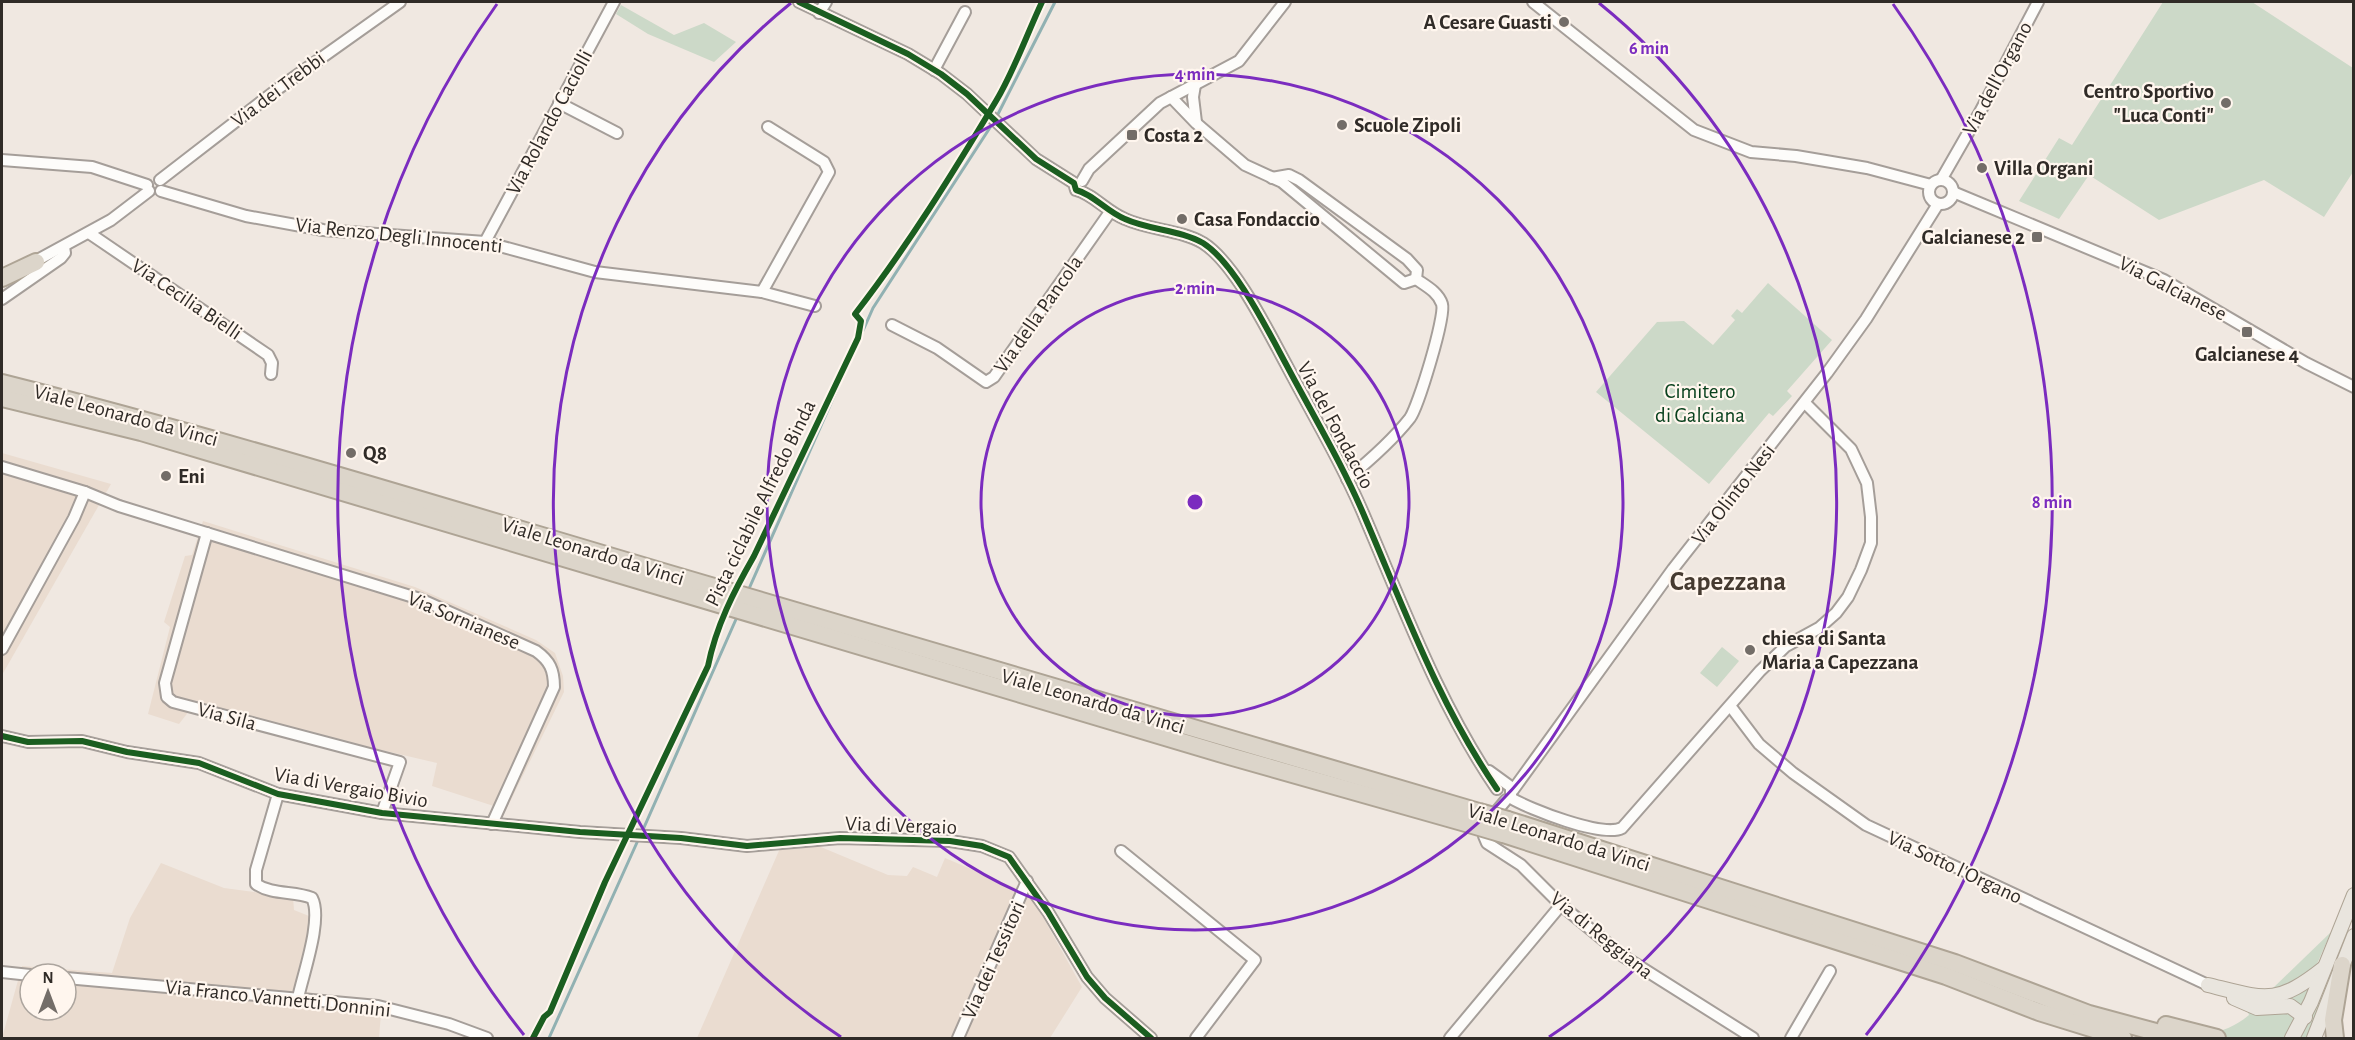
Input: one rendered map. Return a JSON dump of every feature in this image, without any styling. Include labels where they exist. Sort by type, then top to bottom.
[{"type":"highway","points":[[2,278],[36,262]]},
{"type":"highway","points":[[2,374],[62,390],[101,408]]},
{"type":"highway","name":"Viale Leonardo da Vinci","points":[[2,383],[225,441],[1474,818]]},
{"type":"highway","name":"Viale Leonardo da Vinci","points":[[2,398],[164,439],[1229,756],[1474,818],[1502,822],[1955,963],[2066,1006],[2178,1038]]},
{"type":"highway","name":"Viale Leonardo da Vinci","points":[[1502,822],[1946,976],[2039,1012],[2123,1038]]},
{"type":"highway","points":[[1955,963],[2122,1014],[2217,1038]]},
{"type":"highway","points":[[2334,966],[2335,1038]]},
{"type":"highway","points":[[2039,1012],[2089,1038]]},
{"type":"main road","points":[[2314,1038],[2354,895]]},
{"type":"main road","points":[[2292,1038],[2354,936]]},
{"type":"main road","points":[[2208,985],[2246,995],[2277,996],[2300,987],[2334,966]]},
{"type":"main road","points":[[2208,985],[2257,1008],[2290,1005],[2305,1017]]},
{"type":"street","name":"Via dei Trebbi","points":[[148,188],[151,179],[160,185],[279,88],[400,2]]},
{"type":"street","name":"Via Rolando Caciolli","points":[[485,242],[614,2]]},
{"type":"street","name":"Via del Fondaccio","points":[[800,2],[879,40],[934,70],[960,88],[1036,159],[1080,185],[1110,212],[1145,227],[1193,239],[1204,244],[1214,254],[1245,291],[1261,317],[1347,479],[1424,658],[1483,767],[1505,792],[1544,812],[1602,831],[1616,831],[1731,707]]},
{"type":"street","points":[[819,13],[826,2]]},
{"type":"street","points":[[1080,185],[1089,169],[1160,103],[1239,61],[1285,2]]},
{"type":"street","name":"Via Galcianese","points":[[1533,2],[1694,130],[1715,140],[1751,152],[1796,156],[1867,168],[1945,188],[2164,280],[2199,298],[2306,363],[2354,387]]},
{"type":"street","name":"Via dell'Organo","points":[[1945,188],[1956,155],[2038,2]]},
{"type":"street","points":[[934,70],[965,12]]},
{"type":"street","points":[[1195,85],[1193,97],[1196,123]]},
{"type":"street","points":[[1171,97],[1196,123],[1245,165],[1289,188],[1394,276],[1404,283],[1416,279]]},
{"type":"street","points":[[559,103],[617,133]]},
{"type":"street","points":[[762,292],[830,172],[824,162],[768,127]]},
{"type":"street","points":[[2,160],[92,167],[148,188]]},
{"type":"street","points":[[1272,178],[1289,176],[1299,180],[1407,259],[1417,270],[1416,279]]},
{"type":"street","points":[[1289,188],[1290,183],[1299,180]]},
{"type":"street","name":"Via Renzo Degli Innocenti","points":[[160,185],[246,216],[323,230],[485,242],[595,272],[762,292],[815,306]]},
{"type":"street","points":[[2,271],[36,262],[89,233],[148,188]]},
{"type":"street","points":[[1945,188],[1935,203],[1929,196],[1945,188]]},
{"type":"street","name":"Via Olinto Nesi","points":[[1505,792],[1528,766],[1673,569],[1805,403],[1866,319],[1911,249],[1935,203]]},
{"type":"street","name":"Via della Pancola","points":[[892,325],[937,348],[986,382],[994,377],[1110,212]]},
{"type":"street","name":"Via Cecilia Bielli","points":[[89,233],[268,355],[272,363],[271,374]]},
{"type":"street","points":[[2,299],[61,258],[64,247]]},
{"type":"street","points":[[1347,479],[1399,431],[1412,416],[1418,400],[1444,315],[1438,297],[1416,279]]},
{"type":"street","points":[[1731,707],[1760,671],[1786,646],[1819,628],[1836,613],[1848,597],[1871,543],[1867,483],[1851,449],[1805,403]]},
{"type":"street","name":"Via Sornianese","points":[[2,467],[85,492],[119,506],[420,599],[536,651],[546,658],[554,672],[554,687],[492,824]]},
{"type":"street","points":[[2,649],[74,518],[85,492]]},
{"type":"street","name":"Via Sila","points":[[207,533],[165,683],[167,697],[173,702],[400,762],[382,813]]},
{"type":"street","name":"Via Sotto l'Organo","points":[[1731,707],[1759,744],[1793,773],[1866,825],[2208,985]]},
{"type":"street","name":"Via di Vergaio Bivio","points":[[2,736],[28,742],[82,741],[127,752],[199,763],[278,794],[382,813],[630,835]]},
{"type":"street","name":"Via di Reggiana","points":[[1505,792],[1502,822],[1485,833],[1487,843],[1521,865],[1561,904],[1640,968],[1753,1038]]},
{"type":"street","points":[[278,794],[256,870],[256,884],[264,890],[304,894],[312,898],[315,903],[315,920],[298,998]]},
{"type":"street","name":"Via di Vergaio","points":[[630,835],[747,846],[840,838],[950,841],[982,846],[1009,857],[1027,881],[1087,977],[1105,998],[1151,1038]]},
{"type":"street","points":[[1121,850],[1255,960],[1196,1038]]},
{"type":"street","name":"Via dei Tessitori","points":[[958,1038],[1027,881]]},
{"type":"street","points":[[1450,1038],[1561,904]]},
{"type":"street","points":[[1791,1038],[1830,971]]},
{"type":"street","points":[[2,972],[18,974]]},
{"type":"street","name":"Via Franco Vannetti Donnini","points":[[78,979],[360,1003],[407,1012],[487,1038]]},
{"type":"shaded area","points":[[2,453],[111,484],[2,675]]},
{"type":"shaded area","points":[[203,521],[415,587],[536,640],[555,653],[563,676],[564,692],[506,810],[432,786],[437,763],[193,706],[179,724],[148,714],[170,627],[164,622],[185,556],[192,555]]},
{"type":"shaded area","points":[[785,837],[816,845],[888,875],[907,876],[913,867],[937,877],[945,858],[1030,894],[1082,987],[1050,1038],[697,1038]]},
{"type":"shaded area","points":[[161,863],[224,888],[293,897],[294,910],[314,918],[297,991],[382,1001],[379,1038],[2,1038],[18,980],[18,1022],[78,1022],[78,970],[112,973],[130,918]]},
{"type":"green space","name":"Centro Sportivo \"Luca Conti\"","points":[[2163,2],[2252,2],[2353,68],[2353,172],[2324,217],[2264,180],[2159,220],[2089,175],[2059,219],[2019,201],[2059,138],[2072,145]]},
{"type":"green space","points":[[621,5],[674,35],[704,23],[736,42],[714,62],[648,34],[616,14]]},
{"type":"green space","name":"Cimitero di Galciana","points":[[1768,283],[1832,340],[1787,391],[1792,396],[1773,416],[1769,413],[1709,484],[1596,392],[1657,322],[1684,321],[1713,345],[1735,320],[1731,316],[1737,309],[1742,313]]},
{"type":"green space","points":[[1722,647],[1739,661],[1717,687],[1700,673]]},
{"type":"green space","points":[[2331,932],[2317,964],[2296,985],[2272,989]]},
{"type":"green space","points":[[2344,932],[2350,934],[2309,1038],[2298,1038]]},
{"type":"green space","points":[[2314,980],[2303,1010],[2267,1002]]},
{"type":"green space","points":[[2247,1010],[2282,1010],[2297,1015],[2285,1038],[2226,1038],[2207,1033],[2235,1025],[2249,1015]]},
{"type":"waterway","points":[[996,118],[1055,2]]},
{"type":"waterway","points":[[748,591],[873,308],[993,123]]},
{"type":"waterway","points":[[642,832],[737,617]]},
{"type":"waterway","points":[[549,1038],[639,838]]},
{"type":"cycle path","points":[[799,2],[908,54],[941,74],[967,94],[1036,159],[1074,183],[1076,190],[1088,195],[1125,219],[1144,226],[1185,235],[1203,243],[1227,266],[1261,318],[1338,461],[1425,658],[1458,725],[1497,789]]},
{"type":"cycle path","name":"Pista ciclabile Alfredo Binda","points":[[533,1038],[544,1017],[550,1012],[605,882],[708,666],[726,609],[754,556],[858,338],[861,321],[855,314],[929,209],[996,101],[1015,65],[1042,2]]},
{"type":"cycle path","points":[[2,736],[28,742],[82,741],[127,752],[199,763],[278,794],[382,813],[580,832],[681,838],[747,846],[840,838],[950,841],[982,846],[1009,857],[1048,912],[1087,977],[1105,998],[1151,1038]]},
{"type":"place","name":"A Cesare Guasti","points":[[1564,22]]},
{"type":"place","name":"Centro Sportivo \"Luca Conti\"","points":[[2226,103]]},
{"type":"place","name":"Scuole Zipoli","points":[[1342,125]]},
{"type":"place","name":"Costa 2","points":[[1132,135]]},
{"type":"place","name":"Villa Organi","points":[[1982,168]]},
{"type":"place","name":"Casa Fondaccio","points":[[1182,219]]},
{"type":"place","name":"Galcianese 2","points":[[2037,237]]},
{"type":"place","name":"Galcianese 4","points":[[2247,332]]},
{"type":"place","name":"Q8","points":[[351,453]]},
{"type":"place","name":"Eni","points":[[166,476]]},
{"type":"place","name":"chiesa di Santa Maria a Capezzana","points":[[1750,650]]},
{"type":"district","name":"Capezzana","points":[[1728,581]]}]
